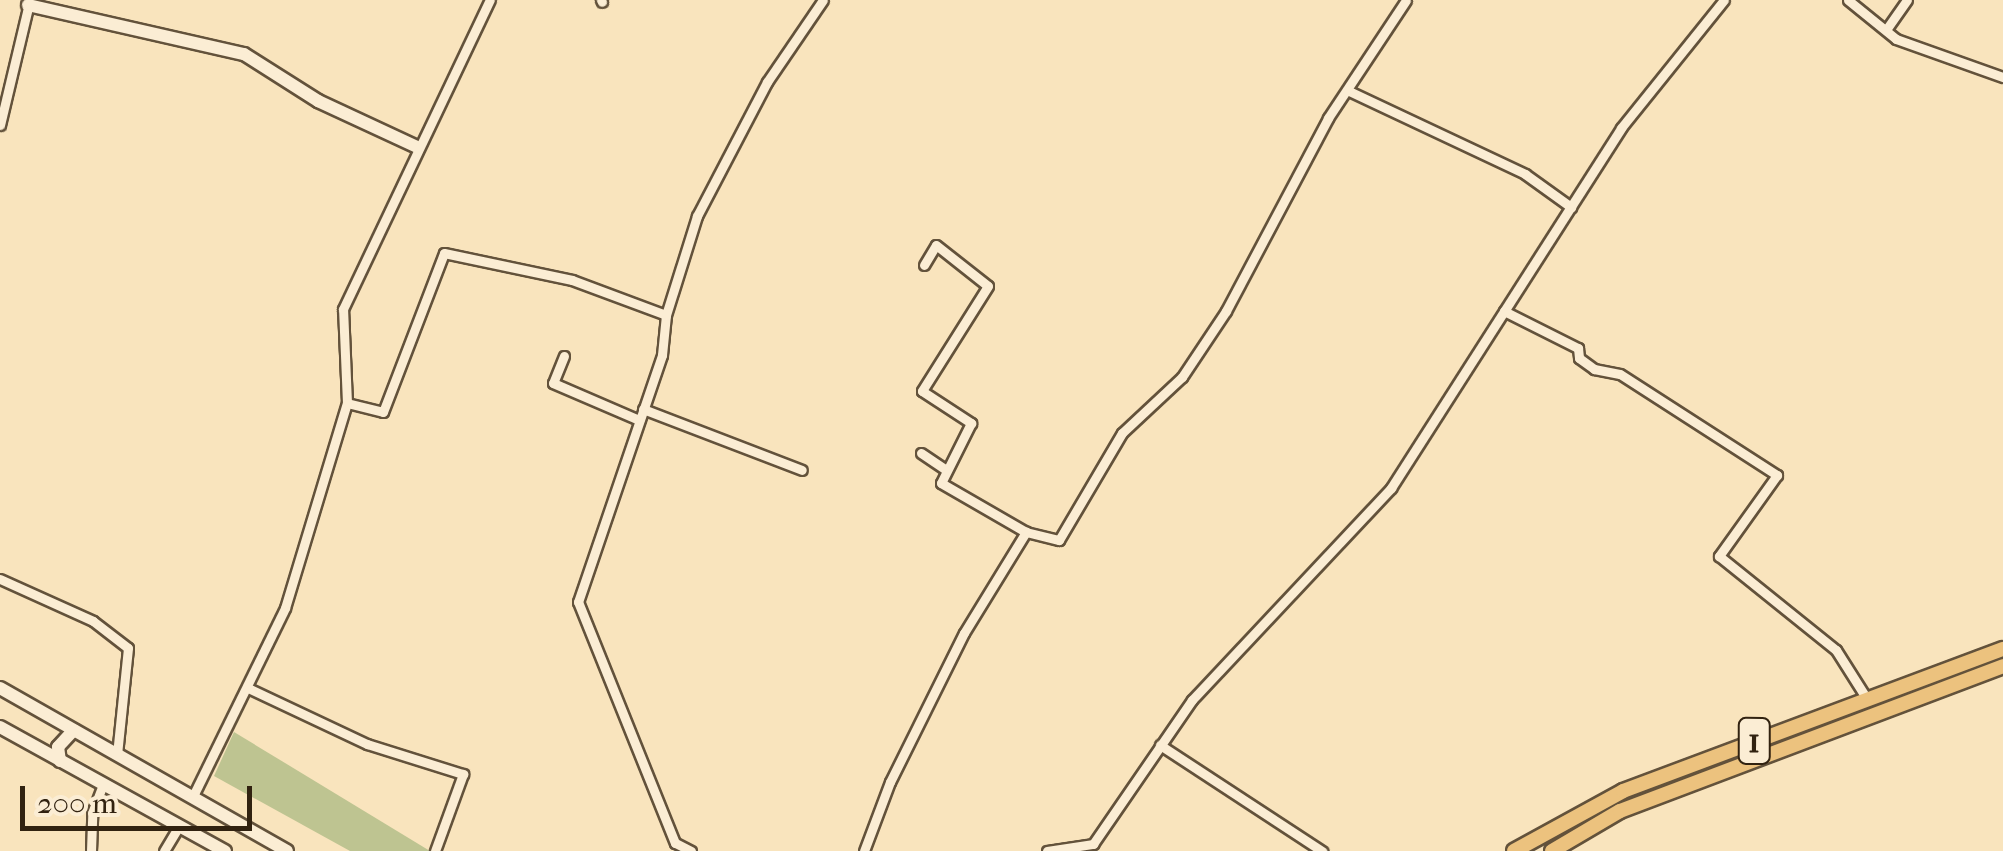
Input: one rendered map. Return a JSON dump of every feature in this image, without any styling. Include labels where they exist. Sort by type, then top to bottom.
[{"type":"main road","points":[[29,2],[244,54],[318,101],[417,147]]},
{"type":"main road","name":"1","points":[[1514,851],[1623,791],[2003,648]]},
{"type":"main road","name":"1","points":[[1552,851],[1633,806],[2003,666]]},
{"type":"main road","points":[[1900,686],[1904,702]]},
{"type":"main road","points":[[0,688],[286,851]]},
{"type":"main road","points":[[0,727],[225,851]]},
{"type":"main road","points":[[60,762],[64,733],[74,730]]},
{"type":"street","points":[[193,796],[285,608],[347,403],[343,309],[490,0]]},
{"type":"street","points":[[691,851],[675,842],[578,602],[662,355],[666,315],[697,216],[767,82],[823,0]]},
{"type":"street","points":[[924,265],[936,245],[988,286],[922,391],[971,423],[941,483],[1026,532],[1059,540],[1122,433],[1182,378],[1226,311],[1328,118],[1350,91],[1406,0]]},
{"type":"street","points":[[1848,0],[1888,26],[1896,40],[2003,78]]},
{"type":"street","points":[[1888,26],[1907,0]]},
{"type":"street","points":[[1046,851],[1092,844],[1192,700],[1392,488],[1628,119],[1719,1]]},
{"type":"street","points":[[0,125],[29,2]]},
{"type":"street","points":[[1350,91],[1525,174],[1571,207]]},
{"type":"street","points":[[347,403],[382,412],[444,253],[572,280],[666,315]]},
{"type":"street","points":[[1504,311],[1578,348],[1579,358],[1594,370],[1620,374],[1776,475],[1719,556],[1836,650],[1867,699]]},
{"type":"street","points":[[564,356],[553,384],[802,470]]},
{"type":"street","points":[[921,454],[946,470]]},
{"type":"street","points":[[864,851],[890,782],[964,632],[1026,532]]},
{"type":"street","points":[[0,579],[93,621],[128,648],[117,754]]},
{"type":"street","points":[[248,688],[366,744],[463,774],[435,851]]},
{"type":"street","points":[[1160,745],[1322,851]]},
{"type":"street","points":[[90,851],[92,813],[103,785]]},
{"type":"street","points":[[164,851],[179,826]]},
{"type":"green space","points":[[234,732],[430,851],[350,851],[214,776]]}]
